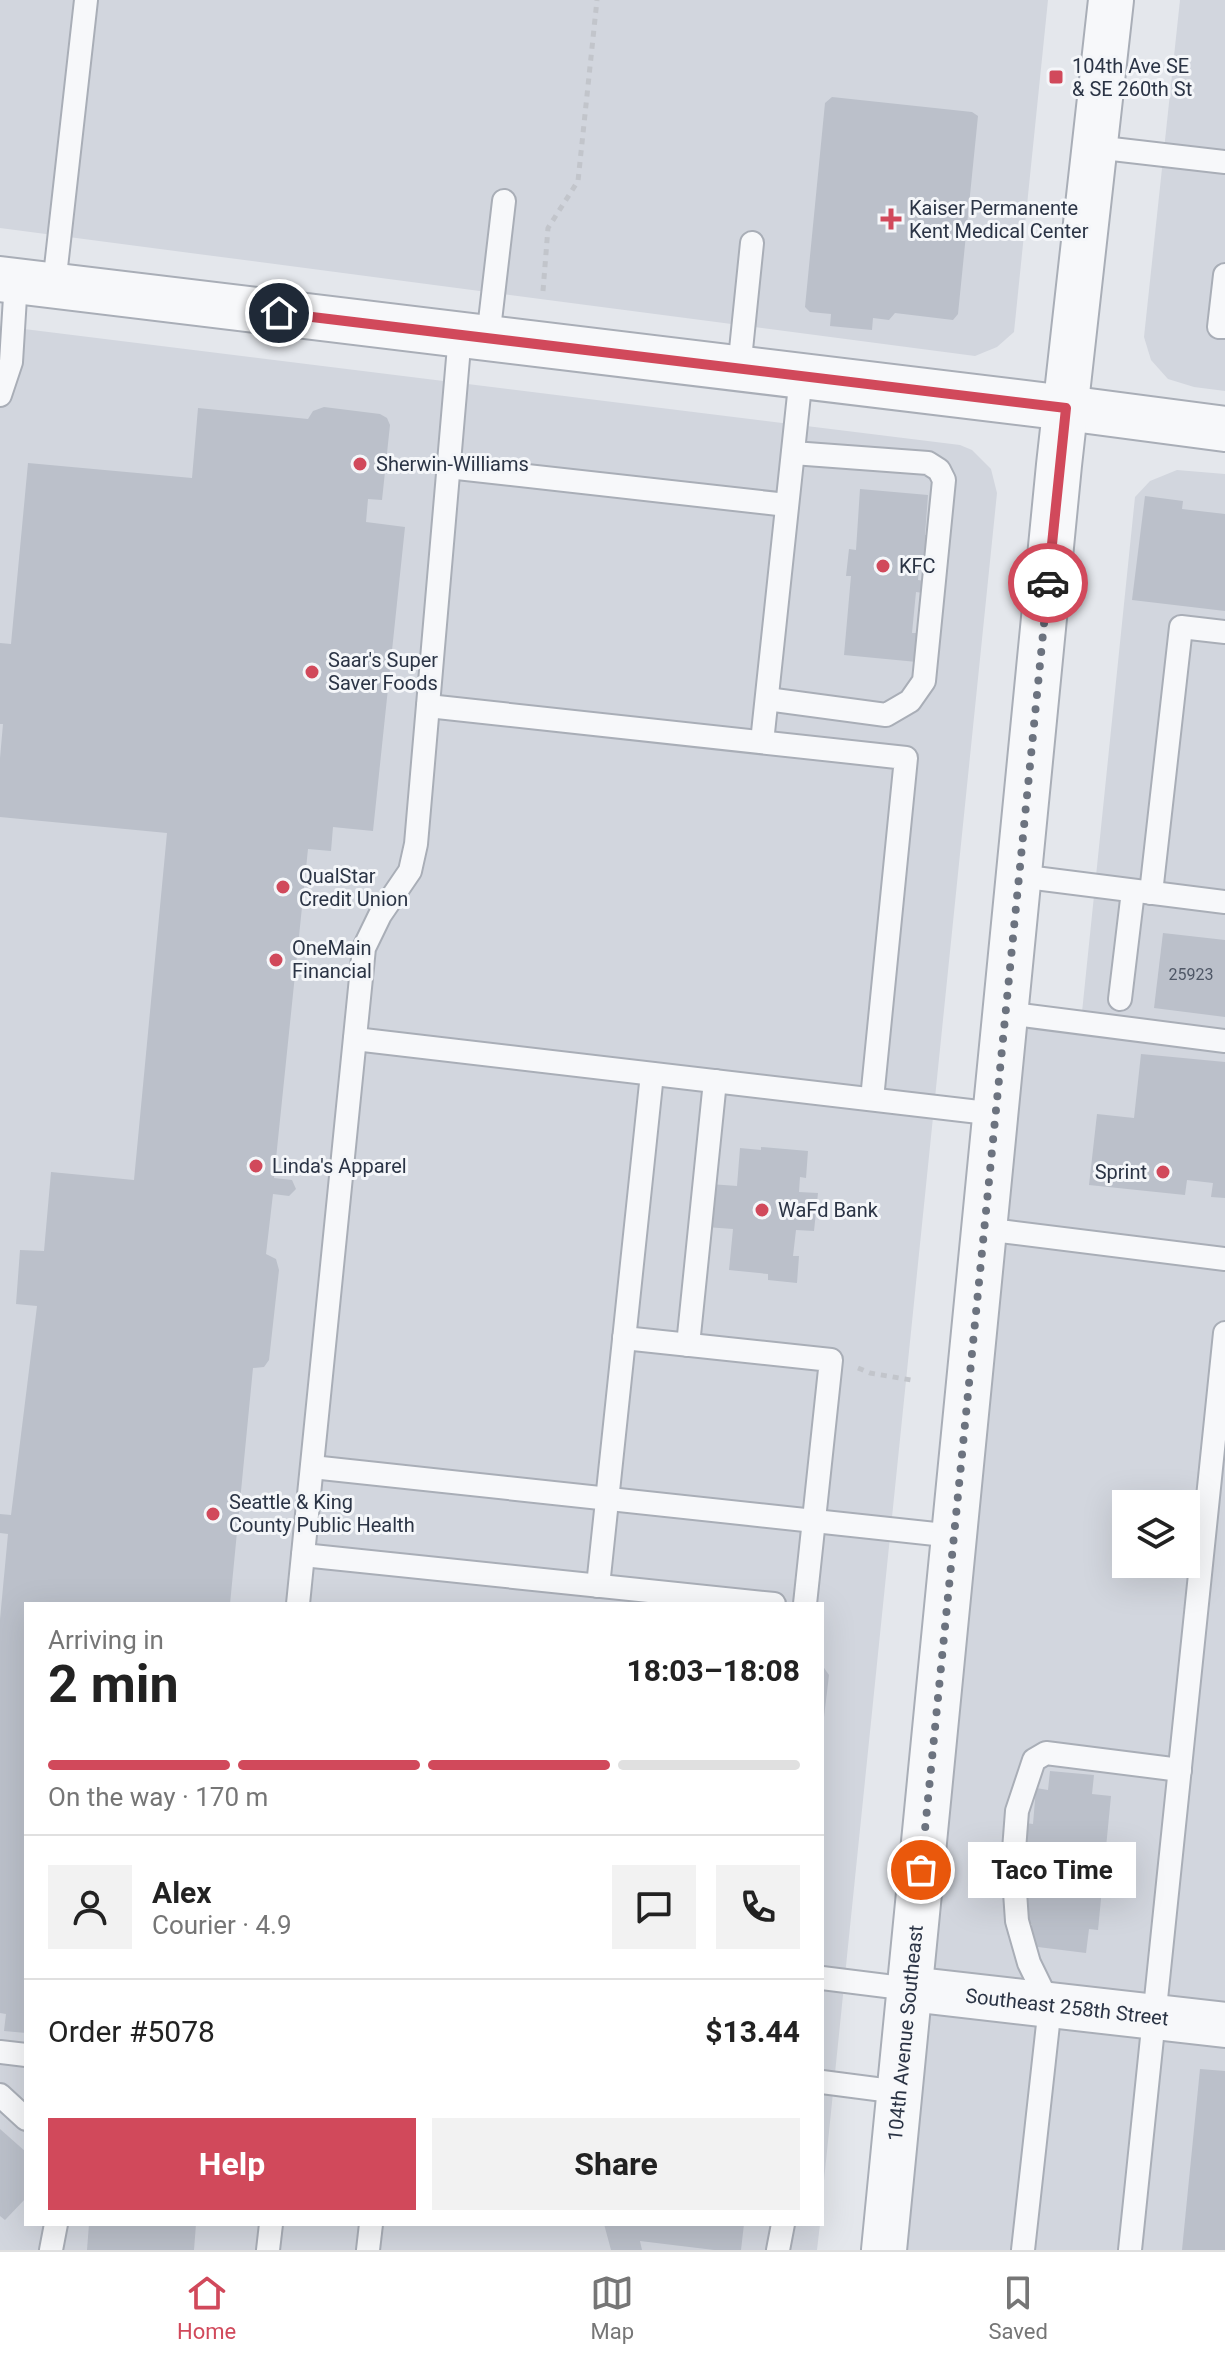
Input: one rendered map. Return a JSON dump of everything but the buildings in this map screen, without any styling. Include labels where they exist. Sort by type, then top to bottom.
[{"type":"street","name":"104th Avenue Southeast","points":[[884,2250],[1066,408],[1111,0]]},
{"type":"street","points":[[24,281],[1225,429]]},
{"type":"street","name":"Southeast 258th Street","points":[[910,1989],[1225,2025]]},
{"type":"lane","points":[[0,395],[11,362],[24,281],[86,0]]},
{"type":"lane","points":[[1095,147],[1225,162]]},
{"type":"lane","points":[[298,1602],[364,948],[380,915],[410,871],[416,844],[448,467],[504,201]]},
{"type":"lane","points":[[739,369],[752,243]]},
{"type":"lane","points":[[1225,275],[1219,327],[1225,327]]},
{"type":"lane","points":[[762,742],[801,376]]},
{"type":"lane","points":[[767,699],[886,715],[910,701],[924,681],[944,480],[939,470],[928,463],[793,453]]},
{"type":"lane","points":[[448,467],[787,505]]},
{"type":"lane","points":[[1120,999],[1142,892],[1181,627],[1225,632]]},
{"type":"lane","points":[[428,706],[906,758],[872,1099]]},
{"type":"lane","points":[[1019,876],[1225,902]]},
{"type":"lane","points":[[1006,1013],[1225,1041]]},
{"type":"lane","points":[[355,1039],[996,1114]]},
{"type":"lane","points":[[598,1586],[652,1074]]},
{"type":"lane","points":[[688,1345],[715,1081]]},
{"type":"lane","points":[[984,1229],[1225,1259]]},
{"type":"lane","points":[[1130,2250],[1225,1333]]},
{"type":"lane","points":[[624,1338],[831,1360],[805,1602]]},
{"type":"lane","points":[[312,1467],[954,1536]]},
{"type":"lane","points":[[303,1555],[754,1602]]},
{"type":"lane","points":[[1023,2250],[1050,2006],[1029,1963],[1017,1921],[1013,1863],[1017,1811],[1034,1760],[1046,1753],[1180,1770]]},
{"type":"lane","points":[[824,1978],[910,1989]]},
{"type":"lane","points":[[0,2052],[24,2055]]},
{"type":"lane","points":[[824,2082],[899,2092]]},
{"type":"lane","points":[[0,2095],[24,2117]]},
{"type":"lane","points":[[51,2250],[56,2226]]},
{"type":"lane","points":[[268,2250],[271,2226]]},
{"type":"lane","points":[[368,2250],[371,2226]]},
{"type":"lane","points":[[778,2250],[783,2226]]},
{"type":"path","points":[[543,291],[548,228],[578,181],[597,0]]},
{"type":"path","points":[[855,1367],[870,1373],[911,1380]]},
{"type":"shaded area","points":[[0,0],[1048,0],[1014,332],[997,347],[975,356],[0,228]]},
{"type":"shaded area","points":[[1180,0],[1225,0],[1225,391],[1194,387],[1168,379],[1151,360],[1144,337]]},
{"type":"shaded area","points":[[0,326],[960,445],[972,450],[991,469],[997,493],[824,2180],[824,1602],[24,1602],[24,2226],[820,2226],[817,2250],[0,2250]]},
{"type":"shaded area","points":[[1177,470],[1225,474],[1225,2250],[884,2250],[1006,1013],[1081,1022],[1135,497],[1150,481]]},
{"type":"way so far","points":[[921,1870],[1048,583]]},
{"type":"place","name":"104th Ave SE & SE 260th St","points":[[1056,77]]},
{"type":"place","name":"Kaiser Permanente Kent Medical Center","points":[[891,219]]},
{"type":"place","name":"Sherwin-Williams","points":[[360,464]]},
{"type":"place","name":"KFC","points":[[883,566]]},
{"type":"place","name":"Saar's Super Saver Foods","points":[[312,672]]},
{"type":"place","name":"QualStar Credit Union","points":[[283,887]]},
{"type":"place","name":"OneMain Financial","points":[[276,960]]},
{"type":"place","name":"Linda's Apparel","points":[[256,1166]]},
{"type":"place","name":"Sprint","points":[[1163,1172]]},
{"type":"place","name":"WaFd Bank","points":[[762,1210]]},
{"type":"place","name":"Seattle & King County Public Health","points":[[213,1514]]},
{"type":"place","name":"Taco Time","points":[[921,1870]]},
{"type":"route","points":[[279,313],[1066,408],[1048,583]]}]
